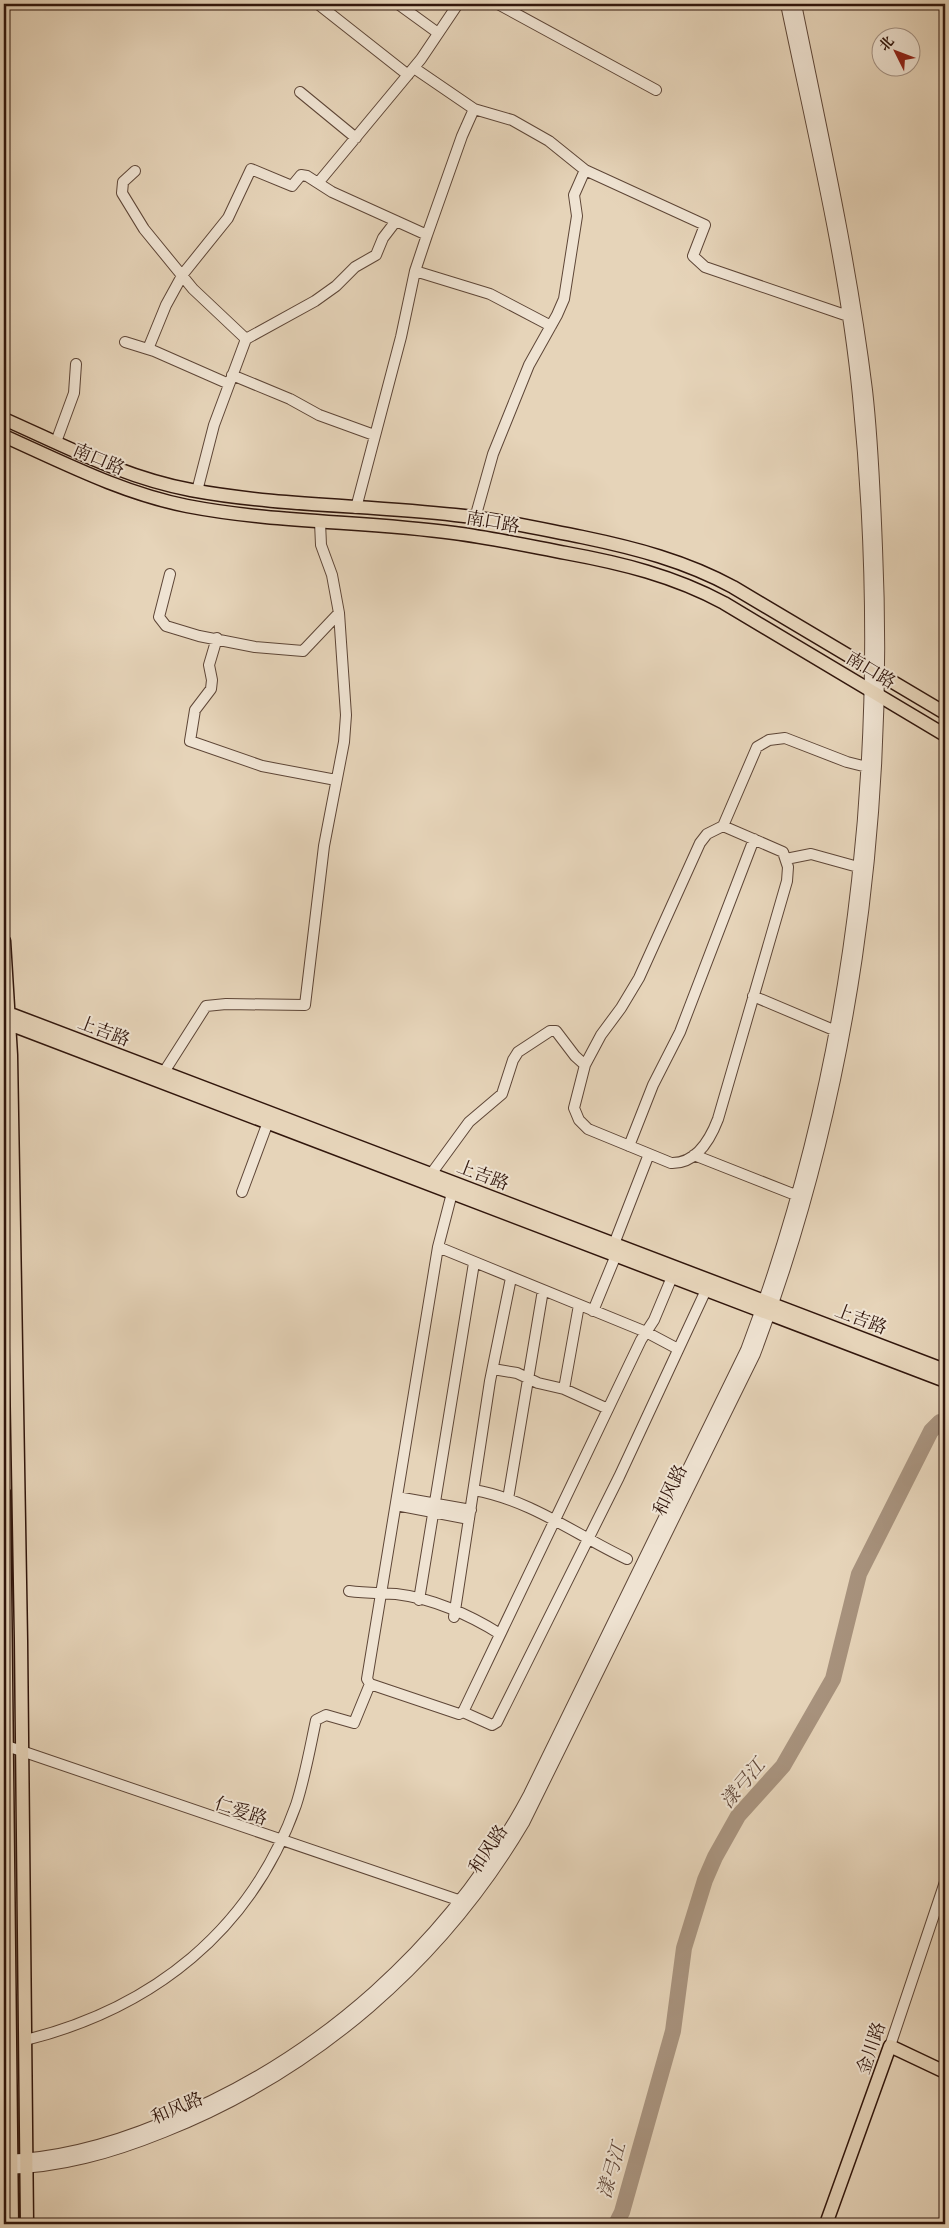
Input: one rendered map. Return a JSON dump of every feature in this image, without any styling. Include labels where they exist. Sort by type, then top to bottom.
[{"type":"main road","name":"南口路","points":[[4,419],[134,476],[197,491],[262,500],[475,518],[628,547],[684,564],[733,587],[945,713]]},
{"type":"main road","name":"南口路","points":[[4,436],[94,477],[147,496],[189,506],[320,522],[454,533],[643,569],[678,581],[709,595],[945,735]]},
{"type":"main road","points":[[4,941],[22,1752],[27,2224]]},
{"type":"main road","name":"上吉路","points":[[6,1018],[452,1193],[615,1250],[672,1277],[706,1290],[766,1308],[945,1370]]},
{"type":"main road","name":"上吉路","points":[[6,1018],[164,1072],[431,1174],[615,1250],[766,1308],[945,1381]]},
{"type":"main road","points":[[4,1494],[8,2164],[12,2224]]},
{"type":"main road","points":[[890,2046],[945,2072]]},
{"type":"main road","name":"金川路","points":[[826,2224],[890,2046]]},
{"type":"street","points":[[318,4],[411,71],[474,109],[512,120],[532,130],[585,170],[705,225],[694,256],[705,267],[848,316]]},
{"type":"street","points":[[398,4],[438,32]]},
{"type":"street","points":[[318,183],[411,71],[458,4]]},
{"type":"street","points":[[498,4],[656,90]]},
{"type":"street","points":[[786,4],[832,227],[848,316],[858,394],[864,468],[875,672]]},
{"type":"street","points":[[766,1308],[812,1180],[844,1041],[868,864],[875,693],[876,521],[867,393],[843,235],[796,4]]},
{"type":"street","points":[[300,92],[356,138]]},
{"type":"street","points":[[356,508],[401,337],[415,271],[462,136],[474,109]]},
{"type":"street","points":[[148,349],[163,312],[182,274],[228,218],[251,169],[292,186],[301,175],[307,176],[332,192],[427,235]]},
{"type":"street","points":[[475,518],[495,449],[529,365],[564,298],[577,216],[574,195],[585,170]]},
{"type":"street","points":[[135,172],[124,182],[122,192],[144,229],[193,289],[246,339]]},
{"type":"street","points":[[197,491],[214,425],[246,339],[315,301],[336,286],[355,267],[376,254],[383,238],[396,221]]},
{"type":"street","points":[[415,271],[490,294],[551,326]]},
{"type":"street","points":[[125,342],[290,399],[320,415],[374,436]]},
{"type":"street","points":[[56,442],[74,393],[76,364]]},
{"type":"street","points":[[164,1072],[206,1006],[226,1004],[305,1005],[324,846],[346,715],[339,613],[332,575],[321,545],[320,522]]},
{"type":"street","points":[[170,574],[159,616],[166,626],[174,630],[255,647],[303,651],[339,613]]},
{"type":"street","points":[[217,638],[209,665],[212,680],[211,689],[195,710],[190,741],[262,766],[336,780]]},
{"type":"street","points":[[766,1308],[815,1132],[836,1031],[858,868],[875,693]]},
{"type":"street","points":[[723,826],[783,852],[786,859],[787,881],[718,1119],[710,1135],[694,1155],[676,1163],[665,1162],[588,1129],[576,1114],[574,1108],[585,1065],[601,1035],[639,978],[700,843],[707,834],[723,826],[757,747],[769,740],[785,738],[847,762],[867,767]]},
{"type":"street","points":[[629,1146],[653,1085],[684,1023],[754,839]]},
{"type":"street","points":[[786,859],[811,854],[858,868]]},
{"type":"street","points":[[753,996],[836,1031]]},
{"type":"street","points":[[431,1174],[469,1122],[502,1094],[513,1060],[523,1047],[550,1031],[556,1031],[575,1056],[585,1065]]},
{"type":"street","points":[[242,1192],[268,1122]]},
{"type":"street","points":[[593,1311],[649,1154]]},
{"type":"street","points":[[694,1155],[798,1196]]},
{"type":"street","points":[[452,1193],[438,1248],[367,1679],[370,1684],[459,1714],[463,1712],[492,1725],[497,1722],[588,1539],[706,1290]]},
{"type":"street","points":[[438,1248],[646,1332],[678,1349]]},
{"type":"street","points":[[419,1600],[474,1262]]},
{"type":"street","points":[[463,1712],[646,1332],[654,1320],[672,1277]]},
{"type":"street","points":[[454,1614],[493,1369],[511,1278]]},
{"type":"street","points":[[508,1499],[543,1290]]},
{"type":"street","points":[[564,1389],[579,1305]]},
{"type":"street","name":"和风路","points":[[8,2164],[77,2162],[134,2144],[206,2114],[268,2081],[312,2052],[370,2008],[422,1958],[464,1902],[510,1847],[537,1798],[755,1354],[766,1308]]},
{"type":"street","points":[[493,1369],[517,1373],[538,1383],[564,1389],[608,1410]]},
{"type":"street","points":[[474,1490],[508,1499],[555,1520],[627,1559]]},
{"type":"street","points":[[396,1501],[470,1515]]},
{"type":"street","points":[[349,1591],[396,1594],[419,1600],[500,1634]]},
{"type":"street","points":[[381,1594],[454,1614]]},
{"type":"street","points":[[26,2040],[68,2029],[108,2012],[147,1992],[181,1968],[210,1942],[260,1880],[280,1841],[303,1784],[316,1720],[326,1715],[354,1723],[370,1684]]},
{"type":"street","name":"仁爱路","points":[[6,1746],[280,1841],[464,1902]]},
{"type":"street","name":"金川路","points":[[890,2046],[945,1882]]},
{"type":"waterway","name":"漾弓江","points":[[616,2224],[622,2212],[673,2031],[684,1948],[705,1880],[715,1857],[738,1816],[783,1766],[833,1679],[859,1574],[931,1431],[940,1422],[945,1422]]}]
